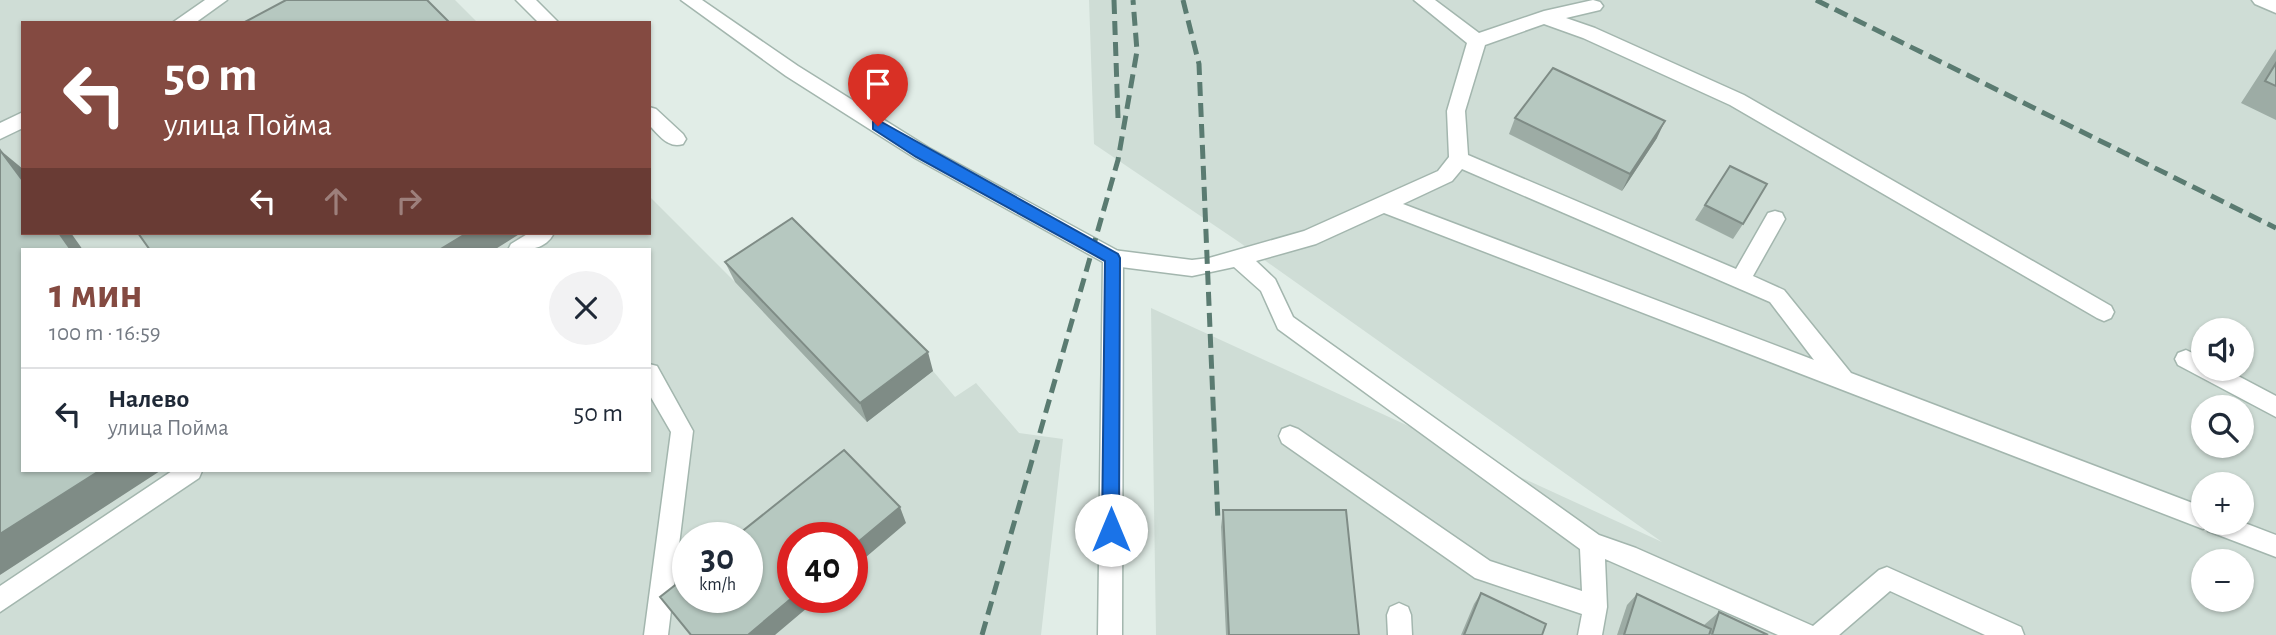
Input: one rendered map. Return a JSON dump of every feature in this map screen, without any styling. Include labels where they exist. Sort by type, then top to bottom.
[{"type":"street","points":[[184,21],[218,0]]},
{"type":"street","points":[[525,0],[548,21]]},
{"type":"street","points":[[690,0],[792,71],[922,153],[1112,258],[1192,268],[1309,238],[1445,176],[1459,159],[1456,111],[1477,41]]},
{"type":"street","points":[[1423,0],[1477,41]]},
{"type":"street","points":[[2261,0],[2276,6]]},
{"type":"street","points":[[1477,41],[1544,16],[1594,6]]},
{"type":"street","points":[[1544,16],[1589,33],[1737,100],[2104,312]]},
{"type":"street","points":[[651,116],[676,139]]},
{"type":"street","points":[[0,132],[21,119]]},
{"type":"street","points":[[1459,159],[1777,296],[1844,381]]},
{"type":"street","points":[[1383,204],[2191,513]]},
{"type":"street","points":[[1740,280],[1775,219]]},
{"type":"street","points":[[520,248],[541,235]]},
{"type":"street","points":[[1110,635],[1112,258]]},
{"type":"street","points":[[1236,258],[1265,278],[1275,293],[1284,323],[1591,544],[1628,556],[1805,635]]},
{"type":"street","points":[[651,377],[682,431],[656,635]]},
{"type":"street","points":[[2227,381],[2276,407]]},
{"type":"street","points":[[1290,436],[1483,570],[1595,607]]},
{"type":"street","points":[[0,600],[190,472]]},
{"type":"street","points":[[2247,535],[2276,546]]},
{"type":"street","points":[[1590,635],[1595,607],[1591,544]]},
{"type":"street","points":[[1821,635],[1887,578],[2012,635]]},
{"type":"shaded area","points":[[0,0],[455,0],[476,21],[21,21],[21,235],[651,235],[651,198],[735,282],[933,371],[955,397],[976,383],[1019,433],[1063,439],[1041,635],[0,635]]},
{"type":"shaded area","points":[[1089,0],[2276,0],[2276,635],[1156,635],[1151,308],[1662,542],[1239,242],[1094,144]]},
{"type":"building","points":[[286,0],[427,0],[448,21],[247,21]]},
{"type":"building","points":[[2276,63],[2276,86],[2265,81]]},
{"type":"building","points":[[1553,68],[1665,121],[1630,174],[1515,118]]},
{"type":"building","points":[[0,150],[21,178],[21,235],[60,235],[70,248],[21,248],[21,472],[97,472],[0,534]]},
{"type":"building","points":[[1730,166],[1767,184],[1743,224],[1705,205]]},
{"type":"building","points":[[792,218],[928,352],[860,403],[725,262]]},
{"type":"building","points":[[139,235],[464,235],[442,248],[149,248]]},
{"type":"building","points":[[844,450],[900,507],[868,534],[868,522],[777,522],[777,611],[748,635],[691,635],[673,613],[763,613],[763,522],[754,522]]},
{"type":"building","points":[[1223,510],[1346,510],[1359,635],[1229,635]]},
{"type":"building","points":[[672,588],[672,612],[660,597]]},
{"type":"building","points":[[1481,593],[1546,624],[1542,635],[1464,635]]},
{"type":"building","points":[[1637,594],[1711,629],[1709,635],[1624,635]]},
{"type":"building","points":[[1719,612],[1768,635],[1712,635]]},
{"type":"railway","points":[[1114,0],[1118,118]]},
{"type":"railway","points":[[982,635],[1118,160],[1137,51],[1133,0]]},
{"type":"railway","points":[[1183,0],[1199,64],[1218,522]]},
{"type":"railway","points":[[1816,0],[2276,228]]},
{"type":"route","points":[[878,126],[1112,258],[1111,530]]}]
